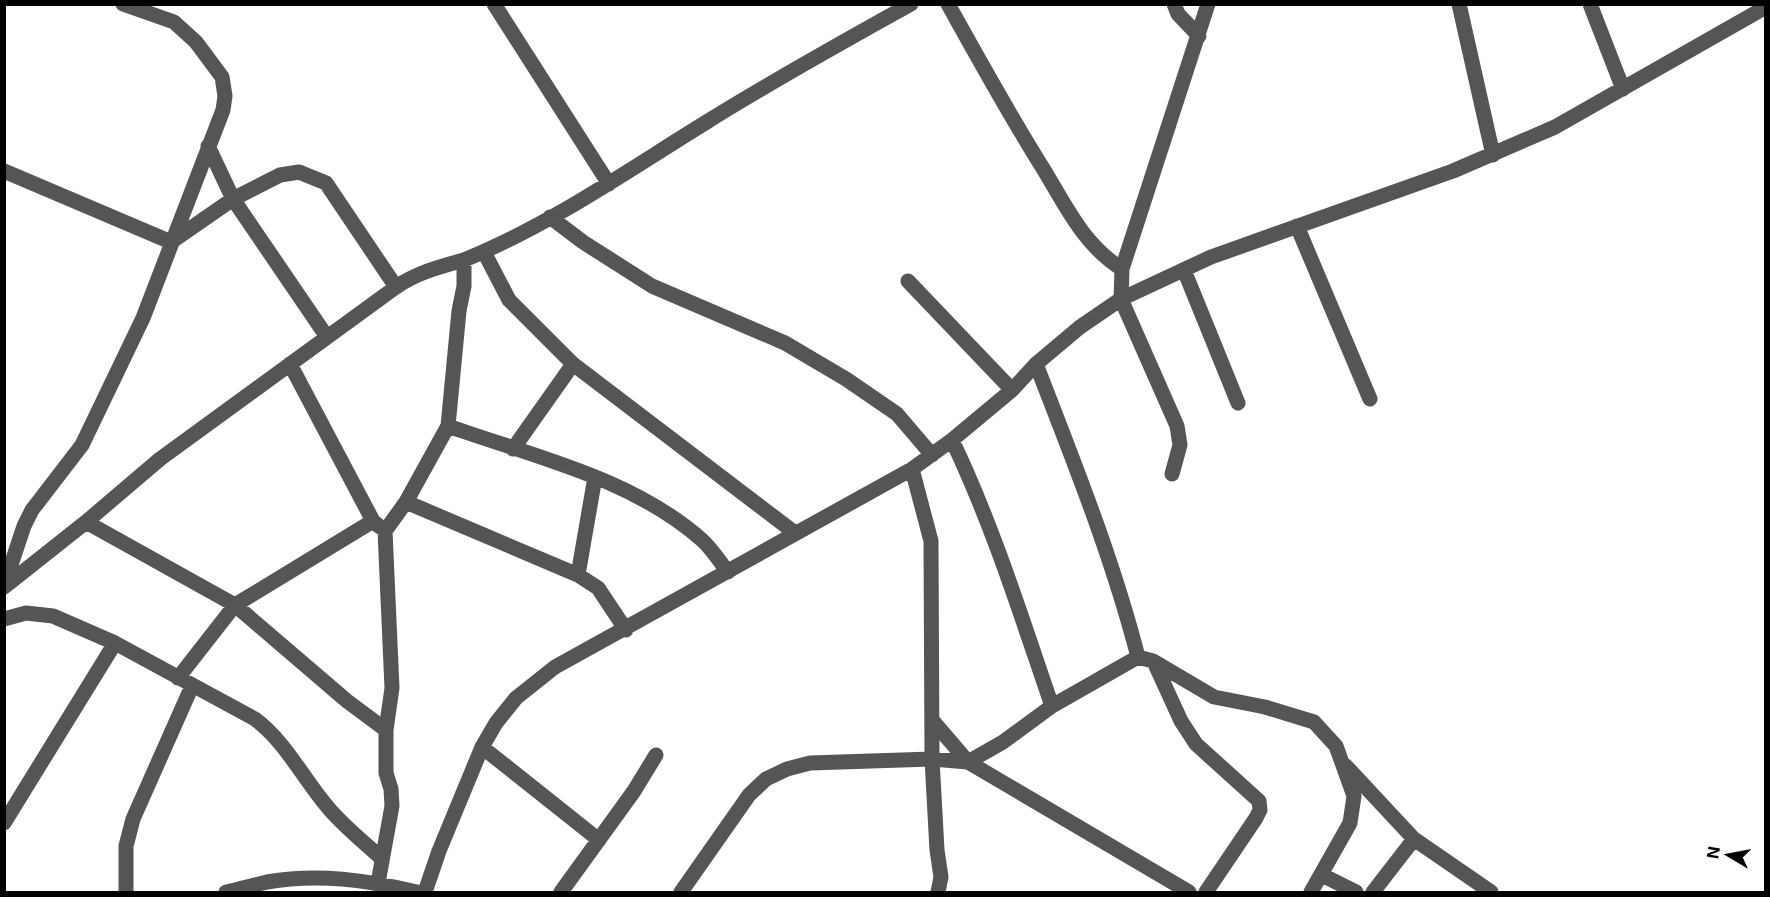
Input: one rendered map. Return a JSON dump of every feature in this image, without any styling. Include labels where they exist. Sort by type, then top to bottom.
[{"type":"street","points":[[4,587],[17,544],[32,510],[82,445],[98,416],[143,318],[224,103],[222,77],[196,42],[174,22],[123,4]]},
{"type":"street","points":[[494,4],[609,184]]},
{"type":"street","points":[[4,587],[160,459],[396,287],[424,271],[484,252],[550,217],[609,184],[783,75],[911,4]]},
{"type":"street","points":[[948,4],[1031,150],[1082,232],[1106,259],[1122,269]]},
{"type":"street","points":[[1174,4],[1178,14],[1199,36]]},
{"type":"street","points":[[1172,474],[1180,445],[1177,426],[1121,299],[1122,269],[1208,4]]},
{"type":"street","points":[[1458,4],[1493,156]]},
{"type":"street","points":[[1590,4],[1623,88]]},
{"type":"street","points":[[425,892],[439,851],[482,747],[496,723],[516,698],[555,667],[626,630],[912,469],[952,440],[1012,390],[1036,363],[1080,327],[1121,299],[1211,257],[1493,156],[1555,128],[1760,7]]},
{"type":"street","points":[[208,146],[233,199],[327,337]]},
{"type":"street","points":[[4,171],[171,242]]},
{"type":"street","points":[[171,242],[233,199],[280,175],[299,172],[326,183],[396,287]]},
{"type":"street","points":[[550,217],[652,286],[785,343],[846,379],[897,414],[932,455]]},
{"type":"street","points":[[1297,226],[1370,399]]},
{"type":"street","points":[[484,252],[509,300],[573,363],[795,533]]},
{"type":"street","points":[[378,883],[392,806],[391,789],[386,773],[386,730],[392,688],[385,531],[406,502],[448,426],[458,322],[464,286],[464,260]]},
{"type":"street","points":[[1184,270],[1238,403]]},
{"type":"street","points":[[908,281],[1012,390]]},
{"type":"street","points":[[513,449],[573,363]]},
{"type":"street","points":[[1036,363],[1087,496],[1128,617],[1146,659],[1196,744],[1259,801],[1260,810],[1256,818],[1206,892]]},
{"type":"street","points":[[290,364],[373,521],[385,531]]},
{"type":"street","points":[[448,426],[595,477],[640,498],[704,542],[728,572]]},
{"type":"street","points":[[952,440],[1003,560],[1052,706]]},
{"type":"street","points":[[912,469],[931,542],[932,759],[937,850],[941,877],[938,892]]},
{"type":"street","points":[[578,574],[595,477]]},
{"type":"street","points":[[406,502],[578,574],[598,588],[626,630]]},
{"type":"street","points":[[126,892],[126,846],[133,819],[185,682],[235,605],[373,521]]},
{"type":"street","points":[[86,522],[235,605],[347,701],[386,730]]},
{"type":"street","points":[[4,619],[26,613],[53,616],[115,644],[255,719],[283,745],[330,811],[382,859]]},
{"type":"street","points":[[4,823],[115,644]]},
{"type":"street","points":[[681,892],[749,795],[766,778],[810,763],[932,759],[968,762],[1003,742],[1052,706],[1146,659]]},
{"type":"street","points":[[1146,659],[1214,698],[1265,706],[1314,722],[1336,746],[1354,796],[1350,823],[1311,892]]},
{"type":"street","points":[[932,720],[968,762],[1190,892]]},
{"type":"street","points":[[482,747],[599,840]]},
{"type":"street","points":[[561,892],[634,791],[656,754]]},
{"type":"street","points":[[1341,761],[1414,839],[1491,892]]},
{"type":"street","points":[[1373,892],[1414,839]]},
{"type":"street","points":[[1322,875],[1356,892]]},
{"type":"street","points":[[226,892],[267,882],[301,878],[352,886],[378,883],[417,892]]}]
